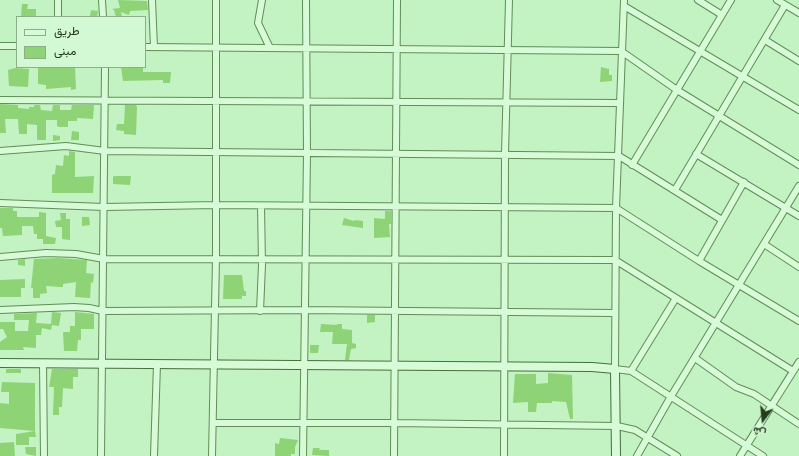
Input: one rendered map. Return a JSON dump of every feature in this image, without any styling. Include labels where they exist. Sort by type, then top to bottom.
[{"type":"street","points":[[58,0],[58,16]]},
{"type":"street","points":[[102,0],[103,16]]},
{"type":"street","points":[[152,0],[154,47]]},
{"type":"street","points":[[212,456],[216,258],[216,0]]},
{"type":"street","points":[[262,0],[258,23],[270,48]]},
{"type":"street","points":[[303,456],[303,366],[307,206],[305,101],[306,0]]},
{"type":"street","points":[[394,456],[397,0]]},
{"type":"street","points":[[504,456],[505,154],[509,0]]},
{"type":"street","points":[[698,0],[722,15]]},
{"type":"street","points":[[632,165],[731,0]]},
{"type":"street","points":[[777,0],[799,13]]},
{"type":"street","points":[[616,456],[615,260],[621,51],[624,3],[700,52],[742,75],[799,110]]},
{"type":"street","points":[[675,190],[785,5]]},
{"type":"street","points":[[765,40],[799,60]]},
{"type":"street","points":[[0,46],[16,46]]},
{"type":"street","points":[[146,47],[215,46],[305,49],[621,51],[677,90],[799,164]]},
{"type":"street","points":[[102,456],[106,100],[105,68]]},
{"type":"street","points":[[0,100],[620,103]]},
{"type":"street","points":[[0,151],[66,146],[105,151],[619,156],[722,220]]},
{"type":"street","points":[[696,154],[799,216]]},
{"type":"street","points":[[699,261],[744,182]]},
{"type":"street","points":[[637,456],[670,398],[799,186]]},
{"type":"street","points":[[0,203],[104,207],[216,205],[616,208],[699,261],[799,321]]},
{"type":"street","points":[[260,311],[262,258],[261,206]]},
{"type":"street","points":[[764,244],[799,267]]},
{"type":"street","points":[[0,257],[46,253],[76,254],[104,259],[306,258],[615,260],[793,371]]},
{"type":"street","points":[[631,371],[676,298]]},
{"type":"street","points":[[0,310],[74,307],[103,311],[214,312],[304,310],[615,313]]},
{"type":"street","points":[[695,358],[736,387],[754,394],[799,424]]},
{"type":"street","points":[[740,456],[799,362]]},
{"type":"street","points":[[0,363],[303,366],[592,366],[631,371],[670,398],[763,456]]},
{"type":"street","points":[[43,363],[44,456]]},
{"type":"street","points":[[154,456],[156,364]]},
{"type":"street","points":[[213,423],[304,422],[617,426],[630,428],[677,456]]},
{"type":"building","points":[[118,0],[147,1],[148,10],[130,11],[129,15],[121,12],[122,16],[116,16],[114,10],[112,9],[120,8]]},
{"type":"building","points":[[22,4],[28,4],[27,9],[36,9],[36,16],[21,16]]},
{"type":"building","points":[[91,10],[98,11],[97,16],[90,16]]},
{"type":"building","points":[[601,67],[609,69],[609,75],[612,75],[612,81],[600,82]]},
{"type":"building","points":[[15,68],[29,69],[28,87],[9,86],[8,70]]},
{"type":"building","points":[[38,68],[75,68],[76,89],[71,90],[71,87],[46,89],[46,85],[38,84]]},
{"type":"building","points":[[121,68],[143,68],[143,72],[171,72],[170,83],[163,83],[163,80],[123,81]]},
{"type":"building","points":[[0,104],[18,105],[18,108],[29,109],[29,107],[34,107],[34,105],[40,105],[41,110],[52,111],[53,105],[60,105],[60,110],[71,110],[72,105],[94,105],[93,119],[77,118],[77,121],[68,121],[68,127],[57,126],[57,120],[46,120],[46,140],[37,140],[37,125],[27,124],[27,134],[19,134],[18,119],[5,119],[6,133],[0,133]]},
{"type":"building","points":[[125,105],[136,105],[137,107],[136,135],[124,134],[124,131],[116,130],[117,124],[124,124]]},
{"type":"building","points":[[72,131],[79,132],[79,140],[71,140]]},
{"type":"building","points":[[53,135],[60,136],[60,140],[53,141]]},
{"type":"building","points":[[69,151],[75,152],[75,177],[94,176],[93,193],[52,193],[52,175],[55,174],[56,165],[63,166],[64,155],[69,156]]},
{"type":"building","points":[[114,176],[131,176],[130,185],[113,184]]},
{"type":"building","points":[[0,208],[13,208],[13,211],[17,211],[17,217],[39,217],[39,212],[46,213],[46,236],[56,238],[55,244],[43,244],[43,239],[37,239],[37,234],[34,234],[33,226],[22,226],[22,235],[3,236],[2,228],[0,228]]},
{"type":"building","points":[[385,211],[391,211],[391,224],[389,224],[390,237],[374,238],[374,218],[385,219]]},
{"type":"building","points":[[60,213],[66,213],[66,219],[70,219],[70,240],[62,239],[62,227],[56,227],[55,221],[61,220]]},
{"type":"building","points":[[82,217],[89,217],[90,225],[82,226]]},
{"type":"building","points":[[344,218],[354,221],[363,221],[363,228],[342,225]]},
{"type":"building","points":[[58,258],[87,260],[86,273],[94,274],[93,283],[91,282],[90,298],[75,297],[76,282],[63,284],[63,287],[46,286],[47,293],[40,294],[40,298],[33,298],[33,288],[31,288],[34,259]]},
{"type":"building","points":[[25,259],[25,266],[18,265],[18,260]]},
{"type":"building","points":[[224,275],[242,275],[246,296],[242,296],[242,299],[223,299]]},
{"type":"building","points":[[25,279],[25,288],[21,288],[21,297],[0,297],[0,280]]},
{"type":"building","points":[[52,312],[61,313],[59,326],[52,325],[51,330],[42,328],[41,335],[36,335],[36,348],[23,347],[24,350],[0,350],[0,342],[7,337],[3,329],[0,329],[0,322],[15,322],[15,331],[28,331],[29,320],[14,320],[14,314],[37,313],[36,323],[51,324]]},
{"type":"building","points":[[75,312],[94,314],[94,329],[81,329],[81,340],[78,340],[77,351],[64,351],[63,332],[70,332],[70,326],[75,326]]},
{"type":"building","points":[[367,315],[375,315],[375,322],[367,323]]},
{"type":"building","points":[[321,324],[342,324],[342,329],[352,330],[352,343],[356,344],[356,348],[351,349],[349,360],[345,360],[347,344],[332,344],[333,332],[320,332]]},
{"type":"building","points":[[310,345],[319,345],[318,353],[310,353]]},
{"type":"building","points":[[6,369],[21,369],[21,373],[6,373]]},
{"type":"building","points":[[52,369],[78,369],[78,377],[73,377],[73,389],[63,388],[62,407],[59,407],[59,415],[53,415],[54,387],[49,387]]},
{"type":"building","points":[[548,373],[572,375],[573,419],[570,419],[566,402],[552,401],[552,403],[537,403],[536,412],[528,412],[528,402],[513,403],[515,374],[536,374],[536,384],[548,383]]},
{"type":"building","points":[[2,382],[35,383],[35,431],[0,428],[0,403],[9,404],[9,392],[1,392]]},
{"type":"building","points":[[35,431],[36,437],[29,437],[29,445],[16,445],[16,434]]},
{"type":"building","points":[[280,438],[298,440],[295,447],[295,454],[291,454],[291,456],[275,456],[275,443],[279,444]]},
{"type":"building","points":[[14,442],[15,456],[0,456],[0,443]]},
{"type":"building","points":[[25,447],[36,447],[36,456],[26,454]]},
{"type":"building","points":[[313,448],[320,448],[319,450],[329,450],[329,456],[312,455]]}]
